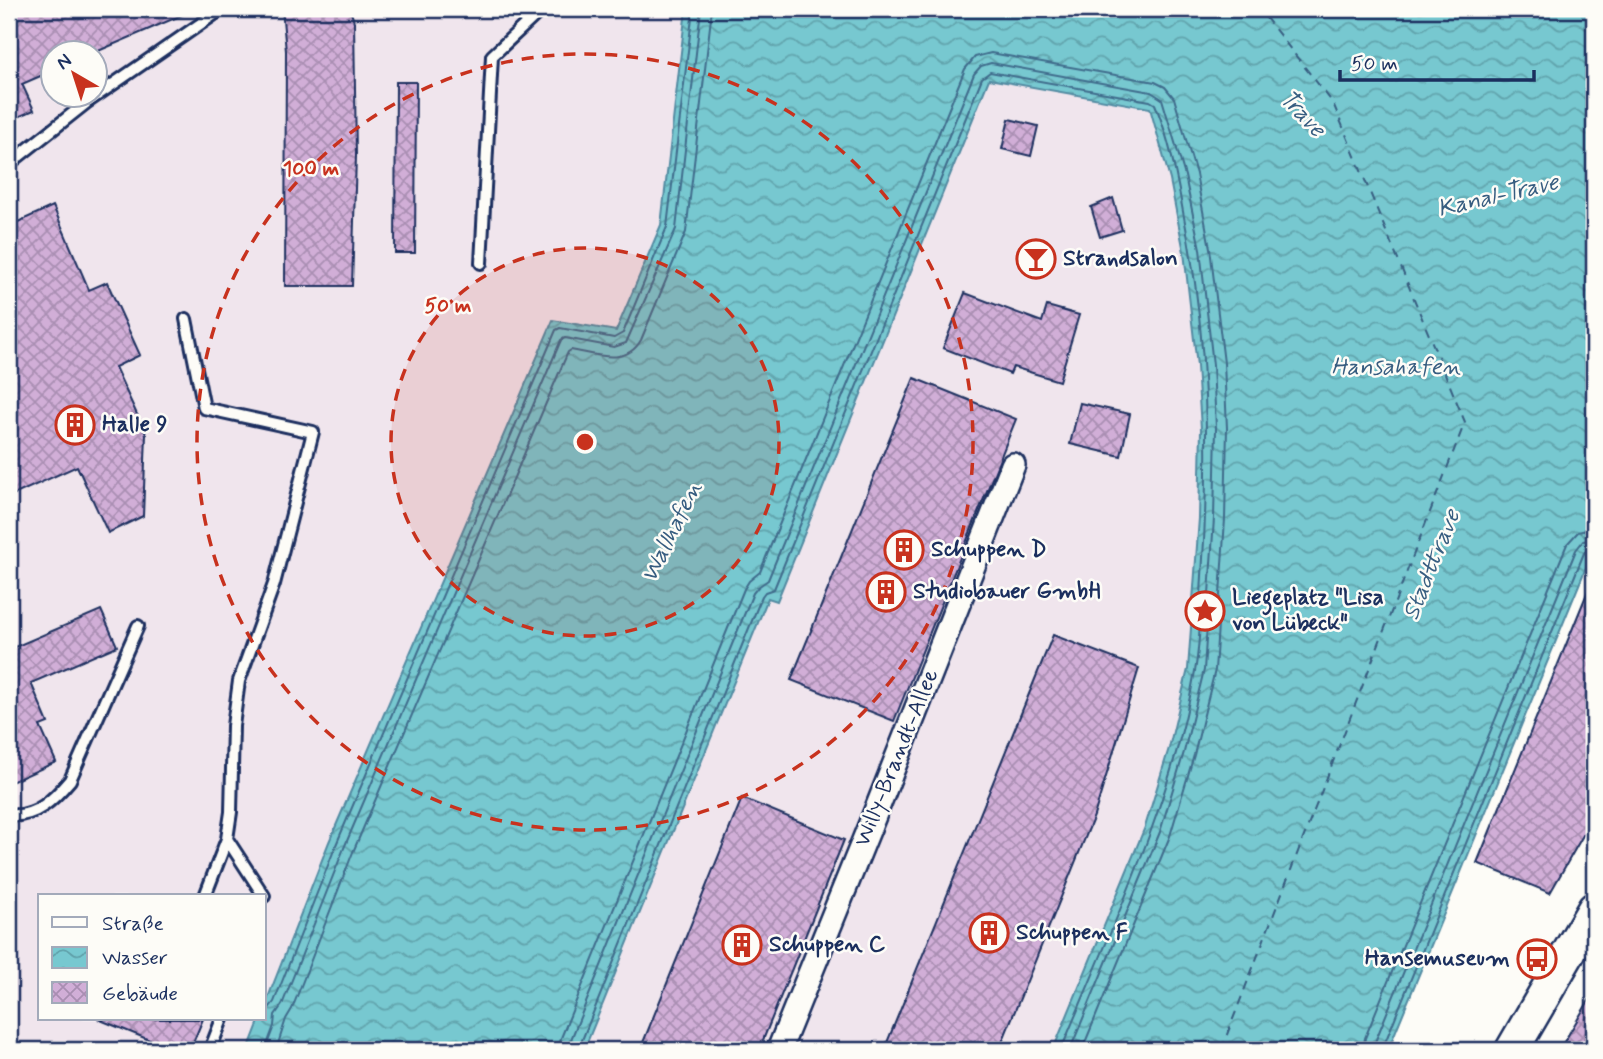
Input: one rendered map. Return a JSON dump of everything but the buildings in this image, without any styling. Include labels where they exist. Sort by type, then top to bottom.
[{"type":"main road","points":[[1512,1050],[1594,909]]},
{"type":"street","name":"Willy-Brandt-Allee","points":[[779,1050],[1013,465]]},
{"type":"lane","points":[[9,164],[86,103],[222,9]]},
{"type":"lane","points":[[481,263],[492,56],[542,9]]},
{"type":"lane","points":[[187,319],[204,408],[313,432],[274,584],[239,681],[233,726],[231,812],[227,839],[206,894]]},
{"type":"lane","points":[[9,815],[19,816],[38,810],[70,780],[138,626]]},
{"type":"lane","points":[[227,839],[263,894]]},
{"type":"lane","points":[[210,1050],[222,1020]]},
{"type":"shaded area","points":[[9,9],[686,9],[661,225],[616,332],[553,320],[329,842],[266,1003],[266,894],[38,894],[38,1020],[260,1020],[248,1050],[9,1050]]},
{"type":"shaded area","points":[[989,79],[1150,108],[1170,180],[1184,252],[1197,366],[1201,429],[1199,518],[1188,669],[1169,748],[1145,827],[1054,1050],[584,1050],[769,597],[777,600]]},
{"type":"water","points":[[686,9],[1594,9],[1594,548],[1388,1050],[1053,1050],[1145,827],[1169,748],[1188,669],[1199,518],[1201,429],[1197,366],[1184,252],[1170,180],[1150,108],[989,79],[777,601],[768,598],[584,1050],[248,1050],[260,1020],[266,1020],[266,1003],[329,842],[553,320],[616,331],[661,225]]},
{"type":"ferry route","points":[[1221,1050],[1465,422],[1333,103],[1259,9]]},
{"type":"place","name":"Strandsalon","points":[[1036,259]]},
{"type":"place","name":"Halle 9","points":[[75,425]]},
{"type":"place","name":"Schuppen D","points":[[904,550]]},
{"type":"place","name":"Studiobauer GmbH","points":[[886,592]]},
{"type":"place","name":"Liegeplatz \"Lisa von Lübeck\"","points":[[1205,611]]},
{"type":"place","name":"Schuppen F","points":[[989,933]]},
{"type":"place","name":"Schuppen C","points":[[742,945]]},
{"type":"place","name":"Hansemuseum","points":[[1537,959]]},
{"type":"water label","name":"Trave","points":[[1302,114]]},
{"type":"water label","name":"Kanal-Trave","points":[[1498,196]]},
{"type":"water label","name":"Hansahafen","points":[[1396,367]]},
{"type":"water label","name":"Wallhafen","points":[[672,532]]},
{"type":"water label","name":"Stadttrave","points":[[1432,565]]}]
